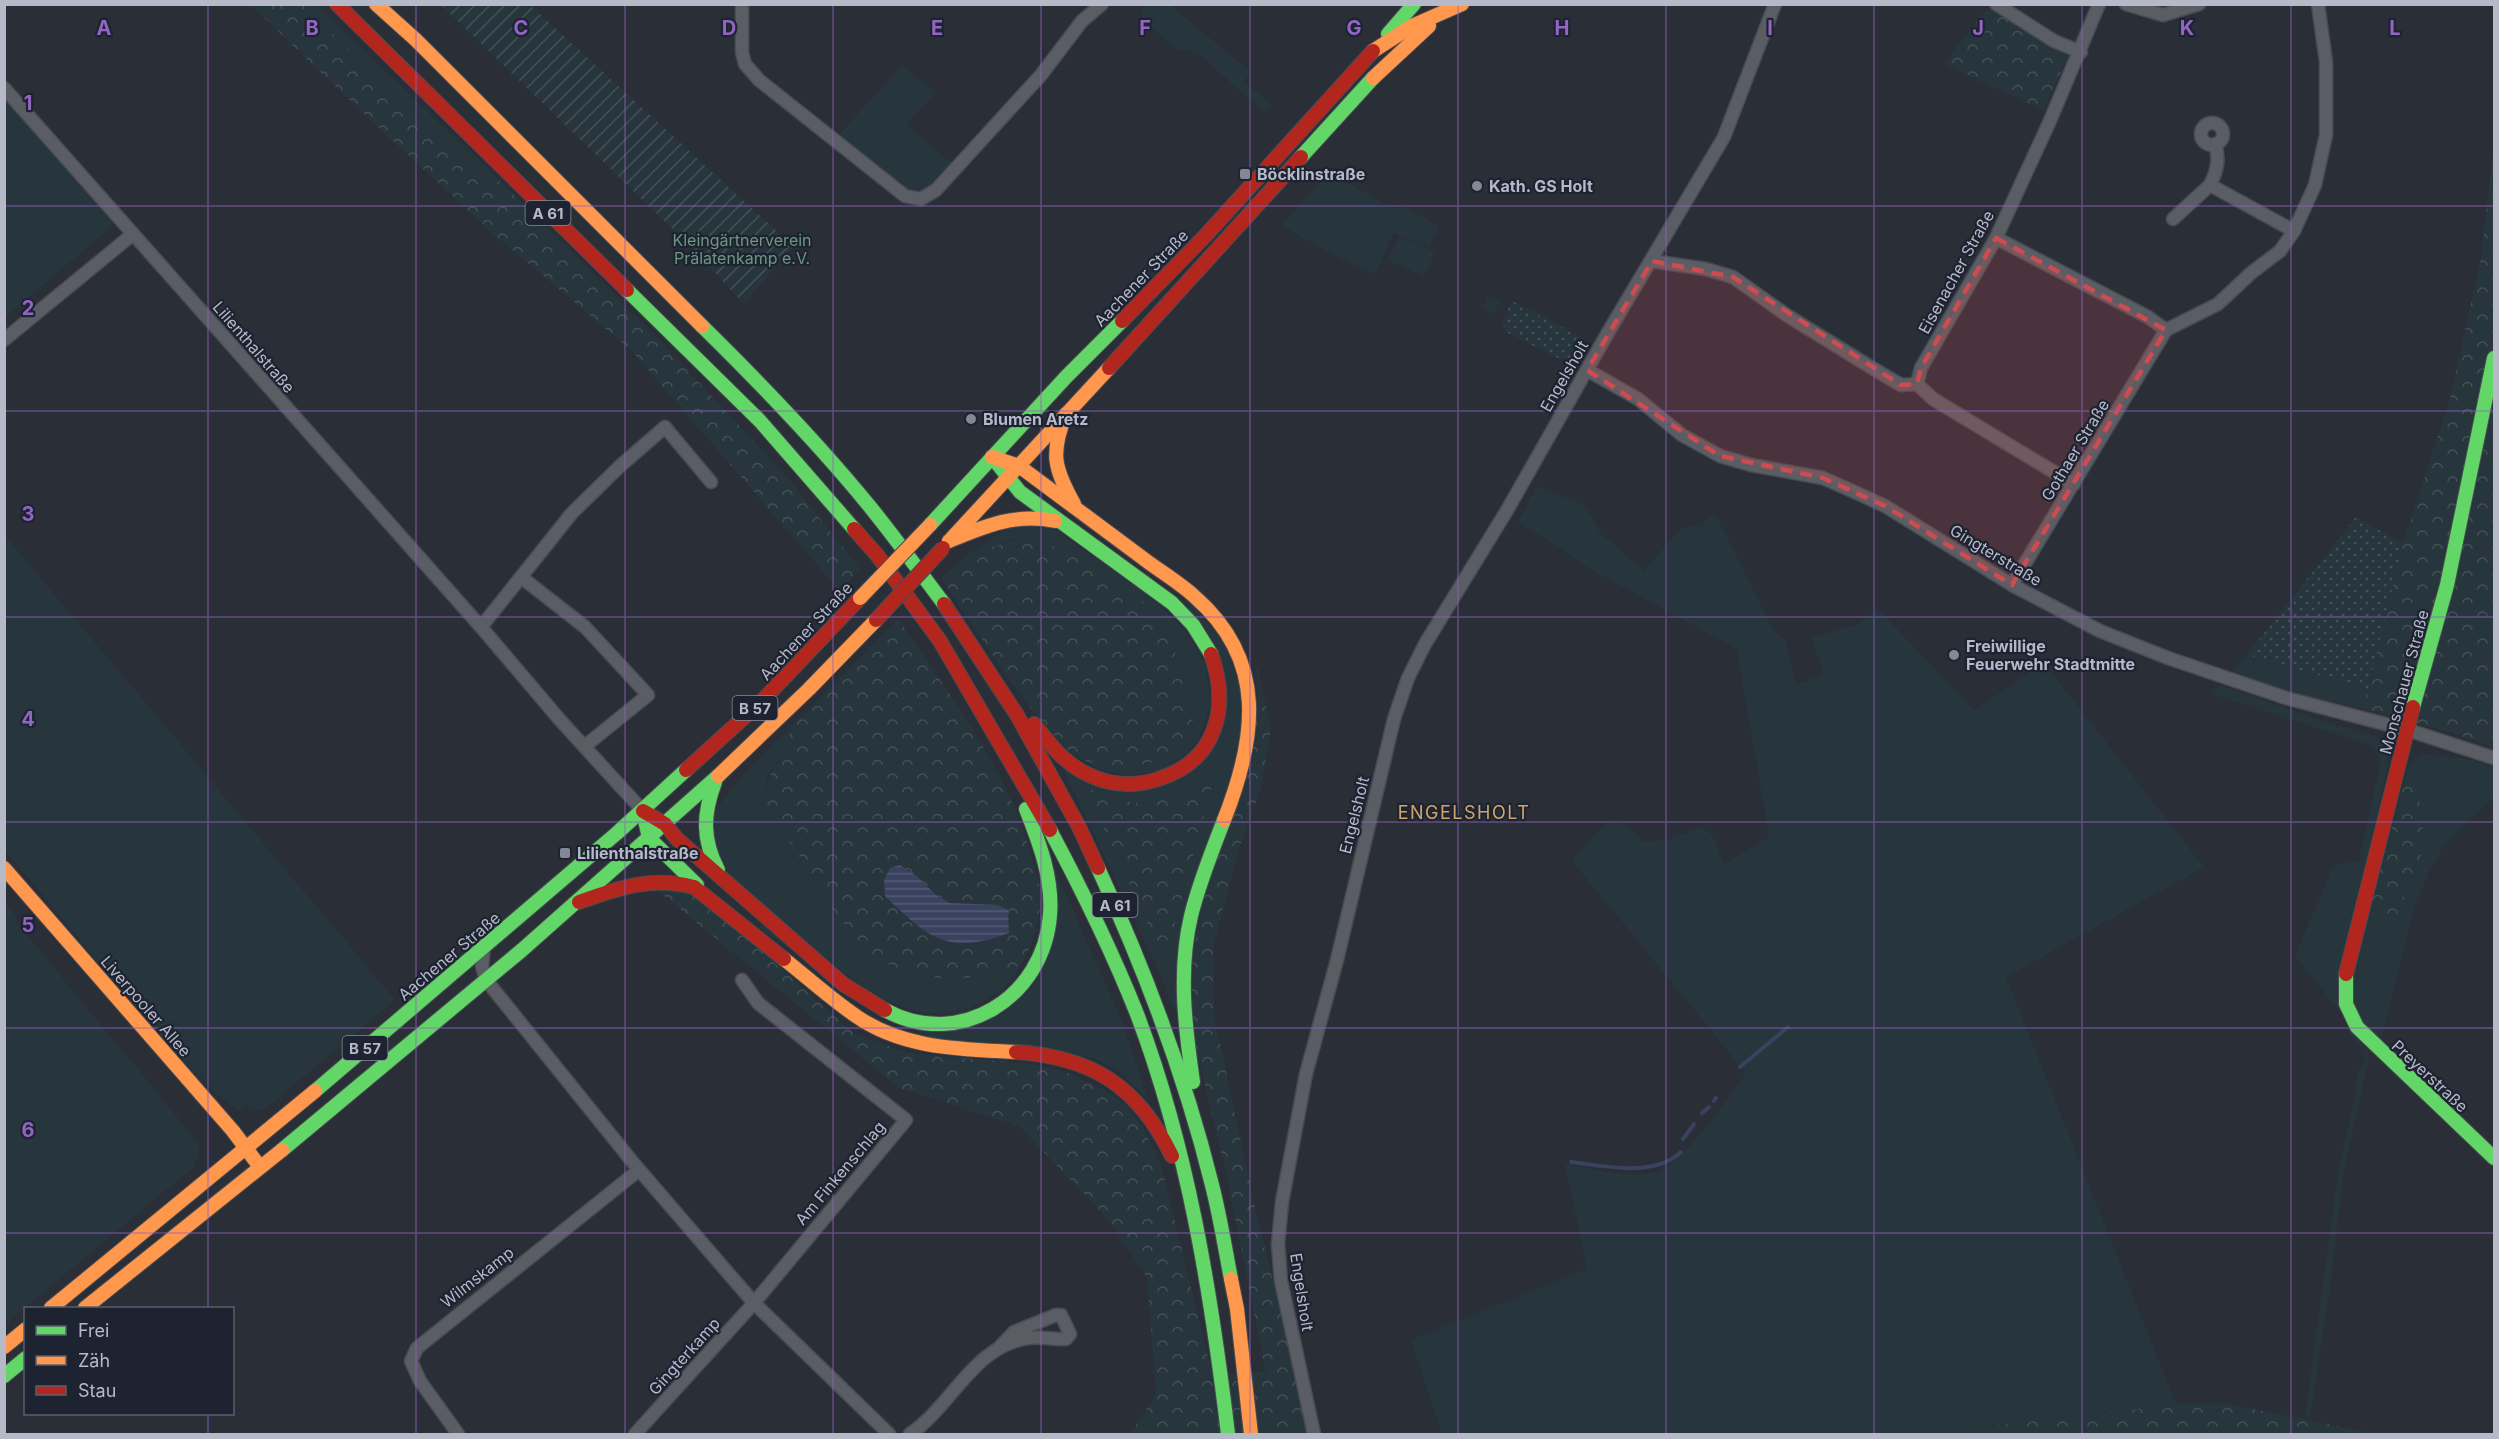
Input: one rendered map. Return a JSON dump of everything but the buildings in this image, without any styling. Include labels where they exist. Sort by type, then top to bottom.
[{"type":"main road","name":"A 61","points":[[337,4],[760,421],[877,555],[940,641],[1037,804],[1091,908],[1137,1015],[1164,1099],[1193,1205],[1215,1326],[1228,1434]]},
{"type":"main road","name":"A 61","points":[[376,4],[416,40],[699,321],[818,446],[873,511],[961,624],[989,668],[1040,755],[1104,879],[1166,1029],[1205,1157],[1235,1304],[1251,1434]]},
{"type":"main road","name":"Aachener Straße","points":[[52,1307],[247,1149],[484,948],[643,811],[762,701],[1206,235],[1414,4]]},
{"type":"main road","points":[[1373,78],[1428,4]]},
{"type":"main road","points":[[1373,51],[1412,26],[1462,4]]},
{"type":"main road","points":[[946,545],[1373,78],[1424,30],[1447,12]]},
{"type":"main road","name":"Monschauer Straße","points":[[2348,1012],[2345,978],[2447,585],[2494,358]]},
{"type":"main road","points":[[1066,414],[1054,445],[1053,457],[1060,479],[1077,510]]},
{"type":"main road","points":[[989,668],[1057,753],[1080,771],[1103,781],[1131,784],[1163,779],[1185,769],[1206,748],[1217,722],[1221,691],[1215,663],[1206,644],[1178,607],[1020,492],[992,457]]},
{"type":"main road","points":[[992,457],[1018,466],[1196,597],[1214,616],[1232,642],[1246,674],[1251,720],[1244,765],[1196,892],[1183,965],[1188,1045],[1205,1157]]},
{"type":"main road","points":[[946,545],[999,521],[1022,516],[1055,522],[1072,531]]},
{"type":"main road","name":"B 57","points":[[86,1307],[486,980],[579,902],[715,782],[824,675],[946,545]]},
{"type":"main road","points":[[643,811],[665,824],[677,839],[843,984],[880,1009],[913,1022],[941,1024],[962,1022],[994,1010],[1023,985],[1033,970],[1047,937],[1051,920],[1051,903],[1044,859],[1036,833],[984,715]]},
{"type":"main road","points":[[715,782],[705,807],[703,831],[711,858],[722,878]]},
{"type":"main road","points":[[643,811],[649,838],[724,911]]},
{"type":"main road","name":"Liverpooler Allee","points":[[4,868],[247,1149],[260,1167]]},
{"type":"main road","points":[[579,902],[622,887],[655,879],[676,881],[694,887],[874,1028],[923,1044],[1053,1055],[1076,1061],[1110,1077],[1140,1106],[1167,1145],[1193,1205]]},
{"type":"main road","name":"Preyerstraße","points":[[2348,1012],[2357,1027],[2376,1047],[2494,1158]]},
{"type":"main road","points":[[4,1347],[24,1331]]},
{"type":"main road","points":[[4,1376],[24,1360]]},
{"type":"street","points":[[742,4],[742,52],[745,64],[759,80],[905,196],[921,199],[936,190],[1041,75],[1082,21],[1102,4]]},
{"type":"street","name":"Engelsholt","points":[[1314,1434],[1281,1281],[1278,1244],[1282,1202],[1305,1074],[1337,960],[1394,719],[1408,678],[1425,644],[1724,136],[1775,4]]},
{"type":"street","points":[[1996,4],[2054,41],[2081,52]]},
{"type":"street","name":"Eisenacher Straße","points":[[1917,384],[1921,368],[1996,238],[2081,52],[2099,4]]},
{"type":"street","points":[[2126,4],[2163,15],[2199,4]]},
{"type":"street","points":[[1996,238],[2148,317],[2166,330],[2218,304],[2251,273],[2280,251],[2294,231],[2315,185],[2326,135],[2326,62],[2318,4]]},
{"type":"street","name":"Lilienthalstraße","points":[[4,88],[481,627],[560,720],[643,811]]},
{"type":"street","points":[[2174,219],[2210,185],[2217,172],[2218,152],[2215,144]]},
{"type":"street","points":[[2210,185],[2294,231]]},
{"type":"street","points":[[4,340],[133,234]]},
{"type":"street","points":[[1652,261],[1706,268],[1733,278],[1788,316],[1901,385],[1917,384],[1933,399],[2074,484]]},
{"type":"street","name":"Gothaer Straße","points":[[2012,585],[2166,330]]},
{"type":"street","name":"Gingterstraße","points":[[1587,370],[1638,399],[1682,435],[1720,456],[1751,465],[1823,478],[1885,506],[2012,585],[2100,631],[2168,658],[2286,698],[2408,730],[2494,758]]},
{"type":"street","points":[[481,627],[572,513],[619,467],[665,427],[711,482]]},
{"type":"street","points":[[521,577],[585,627],[648,695],[585,746]]},
{"type":"street","points":[[484,948],[482,966],[486,980],[639,1170],[754,1303],[889,1434]]},
{"type":"street","name":"Am Finkenschlag","points":[[742,980],[758,1003],[906,1120],[754,1303]]},
{"type":"street","name":"Wilmskamp","points":[[458,1434],[420,1381],[411,1361],[417,1348],[639,1170]]},
{"type":"street","name":"Gingterkamp","points":[[640,1433],[754,1303]]},
{"type":"street","points":[[910,1434],[977,1365],[999,1348],[1014,1332],[1061,1315],[1070,1334],[1066,1339],[1024,1339],[999,1348]]},
{"type":"highlighted area","points":[[1996,238],[2166,330],[2012,585],[1885,506],[1823,478],[1720,456],[1587,370],[1652,261],[1733,277],[1901,385],[1917,384],[1921,368]]},
{"type":"green space","points":[[251,5],[303,5],[491,187],[500,181],[664,345],[787,477],[860,569],[840,591],[630,349],[498,238],[370,120]]},
{"type":"green space","points":[[303,5],[317,5],[500,181],[492,188]]},
{"type":"green space","name":"Kleingärtnerverein Prälatenkamp e.V.","points":[[441,5],[530,5],[793,246],[744,304],[687,243]]},
{"type":"green space","points":[[1170,5],[1251,72],[1243,82],[1273,105],[1264,113],[1198,53],[1188,50],[1178,51],[1142,19],[1143,7]]},
{"type":"green space","points":[[1996,9],[2068,57],[2043,110],[1944,64],[1985,11]]},
{"type":"green space","points":[[901,66],[936,92],[906,125],[953,164],[930,188],[911,193],[837,137]]},
{"type":"green space","points":[[4,99],[115,223],[5,318],[4,318]]},
{"type":"green space","points":[[2494,142],[2494,748],[2451,732],[2361,708],[2368,689],[2403,544],[2450,398],[2481,258]]},
{"type":"green space","points":[[1329,172],[1395,210],[1399,205],[1440,226],[1429,248],[1394,233],[1375,274],[1327,252],[1282,225]]},
{"type":"green space","points":[[1399,236],[1435,252],[1424,276],[1388,260]]},
{"type":"green space","points":[[1487,296],[1500,301],[1494,314],[1482,308]]},
{"type":"green space","points":[[1512,301],[1583,338],[1568,363],[1506,332],[1502,321]]},
{"type":"green space","points":[[1536,486],[1585,505],[1601,534],[1644,571],[1680,529],[1703,524],[1715,513],[1775,633],[1786,640],[1796,685],[1824,674],[1811,638],[1859,624],[1877,608],[1974,710],[2044,663],[2204,867],[2006,977],[2176,1404],[1927,1434],[1442,1434],[1411,1340],[1587,1269],[1565,1164],[1624,1174],[1657,1172],[1668,1166],[1692,1143],[1746,1073],[1572,861],[1608,820],[1630,827],[1643,842],[1666,840],[1702,827],[1712,835],[1724,864],[1769,837],[1737,649],[1585,566],[1558,546],[1518,523]]},
{"type":"green space","points":[[2356,517],[2403,544],[2368,689],[2247,655]]},
{"type":"green space","points":[[1018,524],[1055,530],[1146,593],[1187,633],[1206,666],[1211,705],[1198,740],[1183,757],[1167,768],[1131,776],[1101,770],[1082,760],[1114,766],[1194,721],[1179,661],[1158,617],[1128,591],[1015,539],[971,552],[1006,529]]},
{"type":"green space","points":[[4,534],[395,1000],[267,1108],[257,1111],[245,1106],[239,1111],[212,1090],[152,1026],[5,850]]},
{"type":"green space","points":[[1029,537],[1043,540],[1106,576],[1139,598],[1159,619],[1177,658],[1193,717],[1189,738],[1179,750],[1165,758],[1131,766],[1097,764],[1083,760],[1049,730],[1008,677],[941,578],[971,552]]},
{"type":"green space","points":[[1185,596],[1226,644],[1242,694],[1241,733],[1176,1008],[1173,1007],[1157,967],[1062,767],[1171,783],[1225,705]],"holes":[[[1221,756],[1165,960],[1085,788],[1120,800],[1141,804],[1178,795],[1201,778]]]},
{"type":"green space","points":[[899,619],[976,734],[1009,796],[1022,827],[1038,879],[1040,901],[1036,929],[1021,965],[992,974],[959,979],[911,976],[872,956],[837,916],[781,828],[765,814],[762,799],[781,747],[800,718]],"holes":[[[918,877],[945,900],[1001,907],[1007,910],[1009,933],[884,880]]]},
{"type":"green space","points":[[2247,655],[2368,689],[2361,708],[2277,690],[2230,673]]},
{"type":"green space","points":[[1257,666],[1271,728],[1261,789],[1238,851],[1214,944],[1214,1015],[1252,1195],[1310,1434],[1130,1434],[1156,1395],[1147,1277],[1107,1218],[1019,1126],[899,1088],[652,886],[687,891],[746,938],[855,1034],[902,1051],[923,1055],[1025,1063],[1066,1072],[1104,1090],[1128,1106],[1143,1128],[1162,1168],[1212,1374],[1266,1372],[1226,1173],[1197,1052],[1191,995],[1193,956],[1203,898],[1258,703]]},
{"type":"green space","points":[[2220,685],[2326,722],[2371,735],[2380,739],[2385,747],[2388,766],[2338,981],[2338,1009],[2295,956],[2334,865],[2359,861],[2381,760],[2375,749],[2365,743],[2211,694]]},
{"type":"green space","points":[[800,718],[769,774],[765,787],[763,807],[770,819],[781,828],[911,976],[959,979],[992,974],[1021,965],[1009,982],[994,995],[955,1012],[928,1013],[901,1006],[876,994],[827,960],[736,881],[720,862],[714,850],[711,832],[712,821],[718,808],[738,781]]},
{"type":"green space","points":[[1221,754],[1165,961],[1085,788],[1120,800],[1141,804],[1178,795],[1201,778]]},
{"type":"green space","points":[[2430,754],[2473,760],[2494,768],[2494,797],[2444,845],[2428,874],[2415,905],[2380,1043],[2357,1015],[2351,988],[2365,925],[2379,915],[2389,914],[2421,858],[2424,842],[2417,778],[2409,765],[2420,755]]},
{"type":"green space","points":[[2409,765],[2417,778],[2424,842],[2421,858],[2406,884],[2402,912],[2399,916],[2379,915],[2374,923],[2365,925]]},
{"type":"green space","points":[[1053,865],[1123,1023],[1148,1100],[1117,1070],[1093,1058],[928,1038],[759,928],[763,923],[912,1025],[1026,994]]},
{"type":"green space","points":[[4,900],[16,916],[17,923],[196,1140],[200,1151],[194,1167],[5,1324]]},
{"type":"green space","points":[[2335,1015],[2368,1051],[2369,1058],[2343,1175],[2331,1280],[2310,1418],[2305,1417],[2339,1165],[2354,1103],[2357,1072],[2366,1059],[2363,1050]]},
{"type":"green space","points":[[2187,1403],[2233,1405],[2377,1434],[1927,1434]]},
{"type":"water","points":[[900,865],[918,877],[936,895],[950,903],[998,905],[1008,910],[1009,933],[970,943],[940,939],[927,932],[885,896],[884,880],[890,868]]},
{"type":"waterway","points":[[1740,1067],[1788,1027]]},
{"type":"waterway","points":[[1702,1113],[1709,1107]]},
{"type":"waterway","points":[[1683,1139],[1694,1124]]},
{"type":"waterway","points":[[1571,1162],[1643,1168],[1670,1160],[1681,1152]]},
{"type":"traffic: fast","points":[[1388,34],[1414,4]]},
{"type":"traffic: fast","points":[[1301,157],[1373,78]]},
{"type":"traffic: fast","points":[[627,290],[760,421],[854,529]]},
{"type":"traffic: fast","points":[[930,525],[1066,377],[1122,321]]},
{"type":"traffic: fast","points":[[702,326],[768,392],[831,461],[880,520],[944,604]]},
{"type":"traffic: fast","points":[[2413,707],[2447,585],[2494,358]]},
{"type":"traffic: fast","points":[[992,457],[1020,492],[1172,603],[1193,625],[1211,654]]},
{"type":"traffic: fast","points":[[315,1091],[617,833],[686,770]]},
{"type":"traffic: fast","points":[[282,1150],[522,950],[718,776]]},
{"type":"traffic: fast","points":[[715,782],[708,805],[706,826],[709,848],[718,870]]},
{"type":"traffic: fast","points":[[885,1010],[913,1021],[942,1024],[969,1020],[993,1009],[1015,992],[1032,970],[1044,944],[1050,915],[1050,901],[1044,860],[1026,809]]},
{"type":"traffic: fast","points":[[643,811],[649,838],[697,885]]},
{"type":"traffic: fast","points":[[1193,1082],[1184,999],[1187,937],[1198,891],[1224,820]]},
{"type":"traffic: fast","points":[[1050,830],[1074,875],[1127,990],[1155,1065],[1184,1169],[1195,1221],[1214,1327],[1228,1434]]},
{"type":"traffic: fast","points":[[1098,868],[1148,984],[1189,1104],[1212,1185],[1231,1279]]},
{"type":"traffic: fast","points":[[2346,974],[2346,1004],[2357,1027],[2494,1158]]},
{"type":"traffic: fast","points":[[4,1376],[24,1360]]},
{"type":"traffic: slow","points":[[376,4],[416,40],[702,326]]},
{"type":"traffic: slow","points":[[1373,51],[1412,26],[1462,4]]},
{"type":"traffic: slow","points":[[1373,78],[1429,26]]},
{"type":"traffic: slow","points":[[952,538],[1109,368]]},
{"type":"traffic: slow","points":[[1066,414],[1058,439],[1056,460],[1062,480],[1074,504]]},
{"type":"traffic: slow","points":[[992,457],[1019,466],[1183,587],[1219,622],[1235,647],[1245,674],[1249,702],[1248,731],[1235,790],[1224,820]]},
{"type":"traffic: slow","points":[[949,541],[1000,522],[1027,519],[1055,521]]},
{"type":"traffic: slow","points":[[860,598],[930,525]]},
{"type":"traffic: slow","points":[[718,776],[809,689],[876,620]]},
{"type":"traffic: slow","points":[[4,868],[233,1131],[260,1167]]},
{"type":"traffic: slow","points":[[784,959],[856,1016],[893,1035],[954,1048],[1016,1052]]},
{"type":"traffic: slow","points":[[52,1307],[315,1091]]},
{"type":"traffic: slow","points":[[86,1307],[282,1150]]},
{"type":"traffic: slow","points":[[1231,1279],[1237,1309],[1251,1434]]},
{"type":"traffic: slow","points":[[4,1347],[24,1331]]},
{"type":"traffic: jam","points":[[337,4],[627,290]]},
{"type":"traffic: jam","points":[[1122,321],[1206,235],[1373,51]]},
{"type":"traffic: jam","points":[[1109,368],[1301,157]]},
{"type":"traffic: jam","points":[[854,529],[877,555],[940,641],[1050,830]]},
{"type":"traffic: jam","points":[[876,620],[943,548]]},
{"type":"traffic: jam","points":[[686,770],[762,701],[860,598]]},
{"type":"traffic: jam","points":[[944,604],[1017,715],[1079,827],[1098,868]]},
{"type":"traffic: jam","points":[[1034,724],[1064,758],[1087,774],[1104,781],[1122,784],[1158,779],[1178,771],[1194,759],[1206,746],[1214,730],[1219,693],[1217,674],[1211,654]]},
{"type":"traffic: jam","points":[[2346,974],[2413,707]]},
{"type":"traffic: jam","points":[[643,811],[665,824],[677,839],[843,984],[885,1010]]},
{"type":"traffic: jam","points":[[579,902],[621,888],[649,883],[694,887],[784,959]]},
{"type":"traffic: jam","points":[[1016,1052],[1068,1061],[1110,1080],[1144,1111],[1172,1156]]},
{"type":"place","name":"Böcklinstraße","points":[[1245,174]]},
{"type":"place","name":"Kath. GS Holt","points":[[1477,186]]},
{"type":"place","name":"Blumen Aretz","points":[[971,419]]},
{"type":"place","name":"Freiwillige Feuerwehr Stadtmitte","points":[[1954,655]]},
{"type":"place","name":"Lilienthalstraße","points":[[565,853]]},
{"type":"district","name":"ENGELSHOLT","points":[[1464,812]]}]
